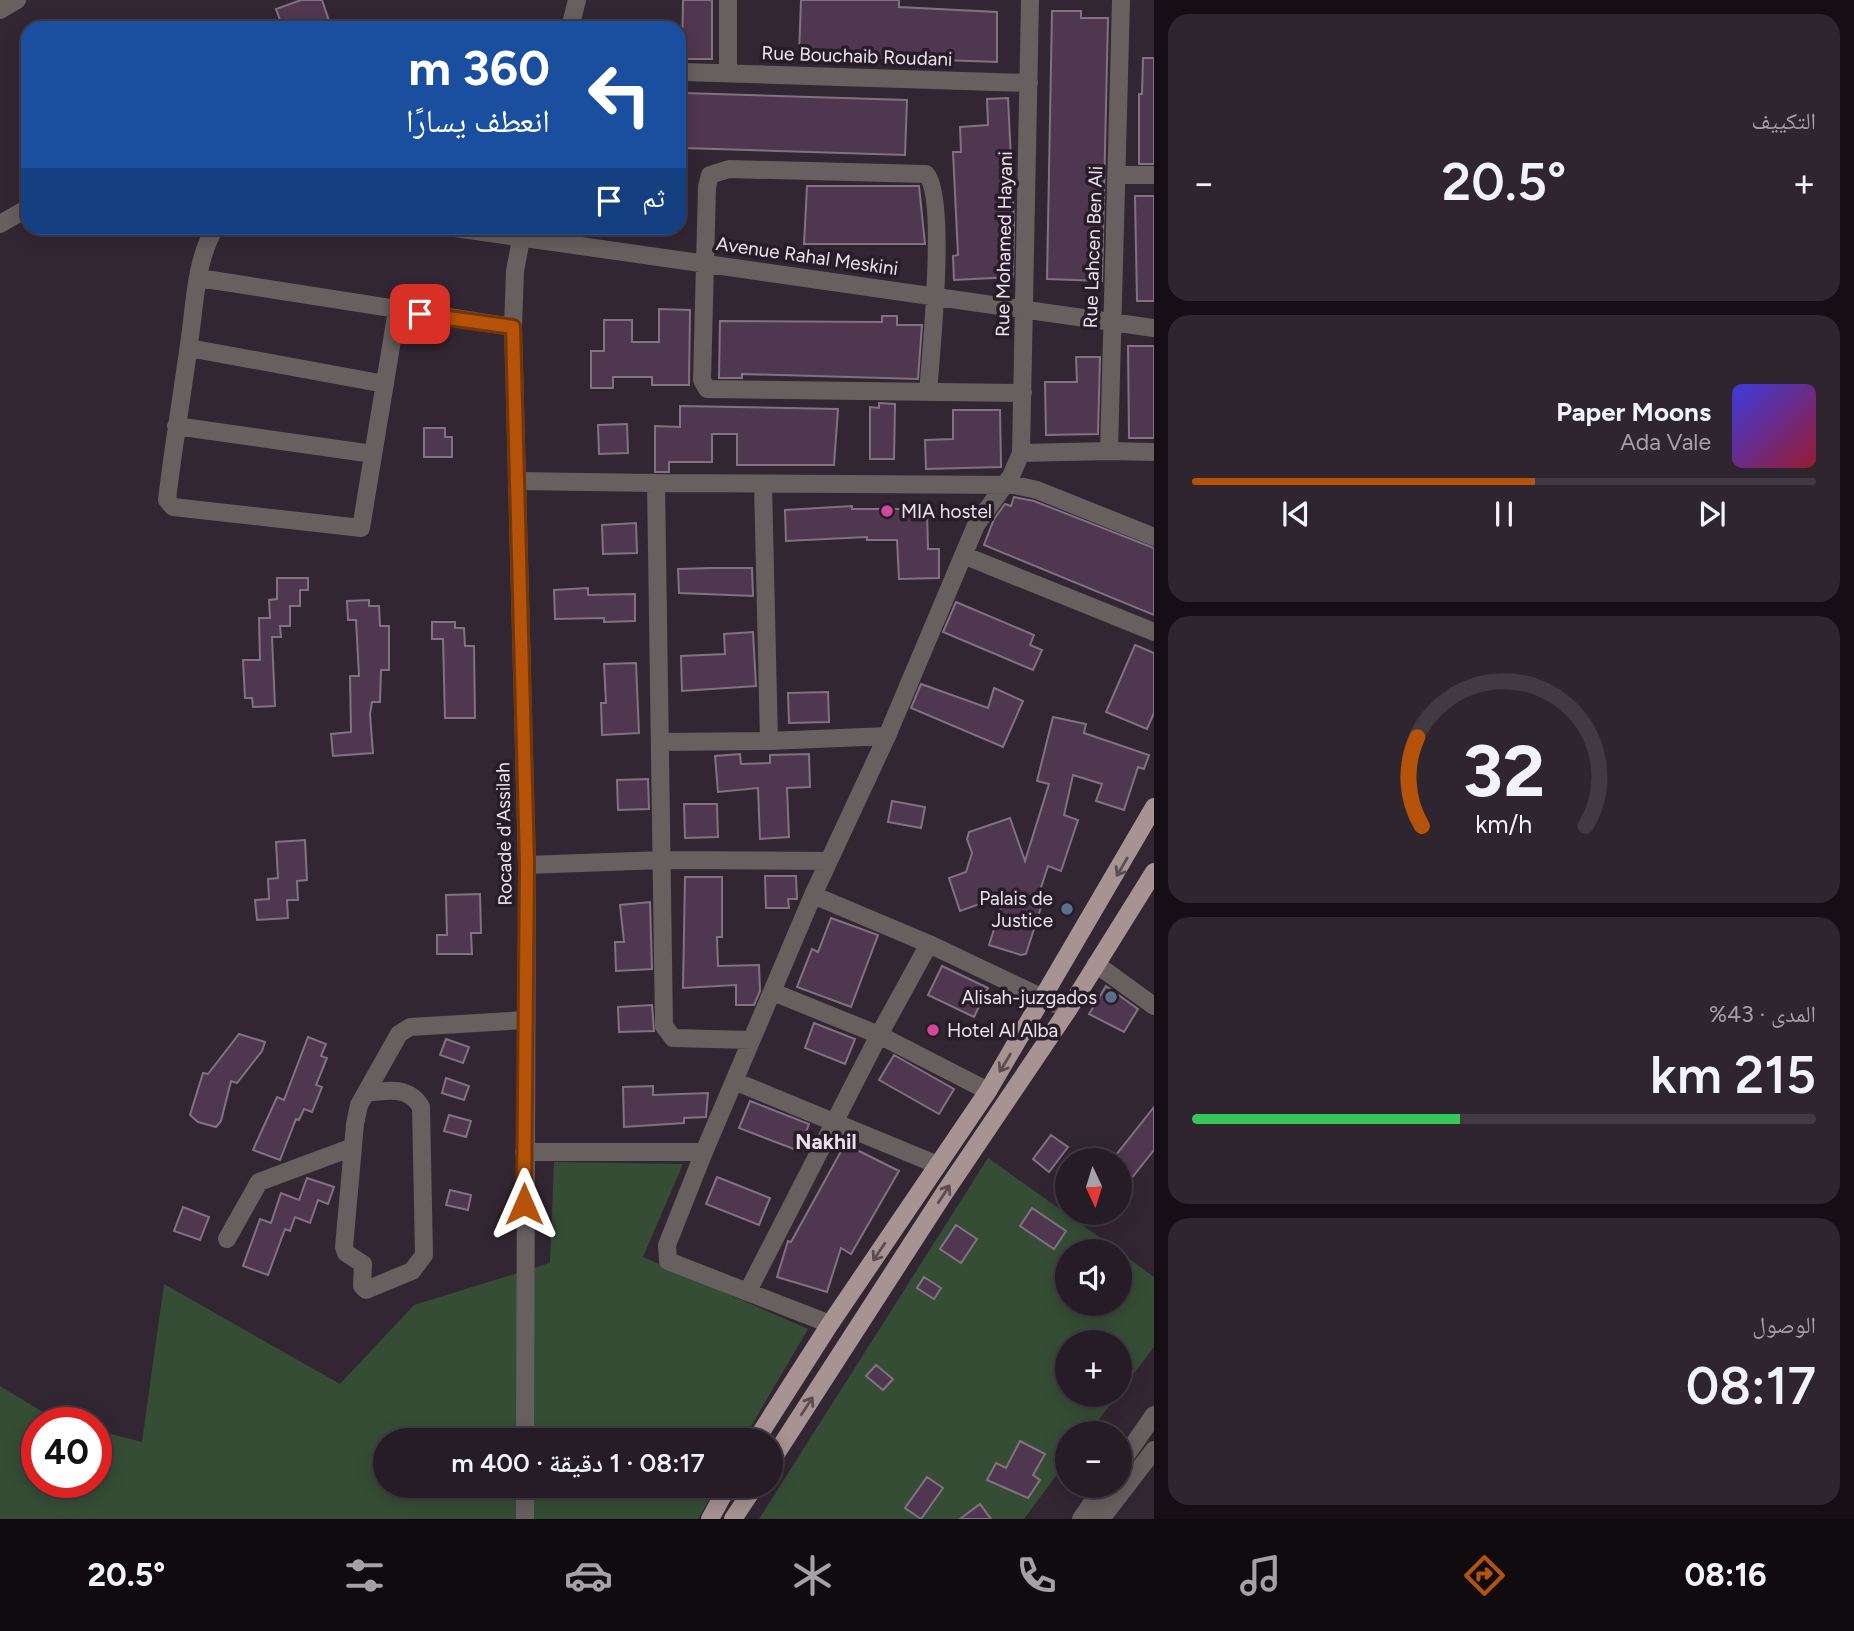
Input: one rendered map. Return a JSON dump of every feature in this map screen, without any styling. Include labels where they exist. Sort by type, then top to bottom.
[{"type":"main road","points":[[764,1428],[830,1324],[988,1091],[1154,807]]},
{"type":"main road","points":[[783,1443],[945,1192],[1068,1010],[1154,872]]},
{"type":"main road","points":[[710,1519],[721,1498]]},
{"type":"main road","points":[[733,1519],[747,1498]]},
{"type":"street","points":[[0,10],[17,0]]},
{"type":"street","points":[[572,21],[577,0]]},
{"type":"street","points":[[728,0],[728,73]]},
{"type":"street","name":"Rue Mohamed Hayani","points":[[748,1291],[671,1263],[666,1257],[667,1245],[813,895],[887,736],[963,555],[982,514],[1006,485],[1021,453],[1030,0]]},
{"type":"street","name":"Rue Lahcen Ben Ali","points":[[1109,450],[1121,0]]},
{"type":"street","name":"Rue Bouchaib Roudani","points":[[686,72],[1029,83]]},
{"type":"street","points":[[928,392],[935,294],[935,191],[926,174],[729,169],[714,172],[708,179],[707,187],[704,263],[702,380],[707,389],[928,392],[1023,393]]},
{"type":"street","points":[[1117,174],[1154,175]]},
{"type":"street","points":[[0,224],[21,212]]},
{"type":"street","points":[[210,235],[199,278],[176,425],[167,500],[173,507],[358,529],[363,526],[397,310]]},
{"type":"street","name":"Rocade d'Assilah","points":[[521,235],[515,271],[513,327],[527,864],[524,1428]]},
{"type":"street","name":"Avenue Rahal Meskini","points":[[539,235],[704,263],[935,294],[1154,328]]},
{"type":"street","points":[[199,278],[513,327]]},
{"type":"street","points":[[189,348],[384,384]]},
{"type":"street","points":[[176,425],[373,454]]},
{"type":"street","points":[[1021,453],[1109,450],[1154,452]]},
{"type":"street","points":[[517,481],[1006,485],[1037,490],[1154,537]]},
{"type":"street","points":[[656,482],[666,1031],[678,1038],[751,1040]]},
{"type":"street","points":[[764,484],[769,741]]},
{"type":"street","points":[[963,555],[1154,632]]},
{"type":"street","points":[[661,742],[887,736]]},
{"type":"street","points":[[527,864],[663,860],[830,861]]},
{"type":"street","points":[[813,895],[929,944],[1068,1010]]},
{"type":"street","points":[[830,1324],[748,1291],[832,1122],[929,944]]},
{"type":"street","points":[[1096,964],[1154,1006]]},
{"type":"street","points":[[772,992],[879,1035],[988,1091]]},
{"type":"street","points":[[366,1093],[409,1094],[421,1107],[424,1255],[412,1271],[366,1290],[362,1286],[363,1265],[346,1253],[344,1247],[356,1115],[366,1093],[402,1031],[410,1027],[525,1020]]},
{"type":"street","points":[[734,1081],[938,1165]]},
{"type":"street","points":[[227,1238],[259,1182],[353,1147]]},
{"type":"street","points":[[524,1152],[704,1152]]},
{"type":"street","points":[[1132,1447],[1154,1415]]},
{"type":"street","points":[[1101,1519],[1154,1450]]},
{"type":"street","points":[[525,1498],[525,1519]]},
{"type":"street","points":[[1081,1519],[1096,1498]]},
{"type":"green space","points":[[988,1158],[1055,1206],[1055,1225],[1082,1225],[1102,1239],[1055,1239],[1055,1316],[1132,1316],[1132,1261],[1154,1277],[1154,1347],[1132,1376],[1132,1330],[1055,1330],[1055,1407],[1109,1407],[1097,1421],[1055,1421],[1055,1477],[1024,1519],[759,1519],[772,1498],[783,1498],[783,1481]]},
{"type":"green space","points":[[554,1162],[683,1164],[643,1257],[808,1329],[750,1428],[373,1428],[373,1498],[710,1498],[698,1519],[0,1519],[0,1386],[35,1407],[21,1407],[21,1498],[112,1498],[112,1434],[142,1442],[164,1284],[340,1384],[414,1305],[550,1263]]},
{"type":"building","points":[[301,0],[322,0],[329,21],[280,21],[276,9]]},
{"type":"building","points":[[683,0],[712,0],[712,59],[686,59],[686,21],[683,21]]},
{"type":"building","points":[[801,0],[899,0],[899,7],[997,12],[997,62],[799,55]]},
{"type":"building","points":[[1052,11],[1081,11],[1081,18],[1108,18],[1102,281],[1047,279]]},
{"type":"building","points":[[1143,58],[1154,58],[1154,164],[1139,164],[1139,94],[1142,94]]},
{"type":"building","points":[[686,93],[907,100],[905,155],[686,148]]},
{"type":"building","points":[[1008,98],[1014,221],[1013,277],[954,280],[953,256],[958,255],[953,152],[961,152],[960,127],[988,125],[987,99]]},
{"type":"building","points":[[807,186],[919,186],[925,244],[804,244]]},
{"type":"building","points":[[1135,196],[1154,196],[1154,301],[1137,301]]},
{"type":"building","points":[[659,309],[690,310],[689,385],[652,385],[652,377],[613,377],[613,388],[591,388],[591,351],[604,351],[604,320],[632,320],[632,342],[659,342]]},
{"type":"building","points":[[882,316],[897,316],[897,325],[922,325],[918,379],[742,374],[742,378],[719,378],[720,321],[882,322]]},
{"type":"building","points":[[1128,346],[1154,346],[1154,438],[1129,438]]},
{"type":"building","points":[[1076,357],[1100,357],[1098,434],[1046,435],[1045,382],[1077,382]]},
{"type":"building","points":[[879,403],[895,404],[894,459],[870,459],[870,407],[879,408]]},
{"type":"building","points":[[680,406],[838,409],[834,465],[737,465],[737,434],[712,434],[712,462],[669,462],[669,472],[655,472],[655,426],[680,427]]},
{"type":"building","points":[[953,410],[1000,410],[1001,467],[926,469],[925,440],[953,439]]},
{"type":"building","points":[[627,424],[628,453],[599,454],[598,425]]},
{"type":"building","points":[[424,428],[445,428],[445,437],[452,437],[452,457],[424,457]]},
{"type":"building","points":[[1014,497],[1034,501],[1154,548],[1154,615],[984,545],[994,519],[1005,504],[1011,506]]},
{"type":"building","points":[[852,506],[852,509],[927,509],[928,549],[939,549],[939,578],[899,579],[897,540],[867,540],[867,537],[786,541],[785,510]]},
{"type":"building","points":[[636,523],[637,553],[603,554],[602,525]]},
{"type":"building","points":[[752,568],[753,596],[679,593],[678,569]]},
{"type":"building","points":[[277,578],[308,578],[308,590],[300,590],[300,606],[290,606],[290,626],[280,626],[281,637],[272,637],[275,706],[253,707],[252,698],[245,698],[243,660],[260,660],[259,618],[270,618],[269,600],[277,599]]},
{"type":"building","points":[[588,588],[588,595],[635,594],[635,621],[604,622],[604,618],[555,619],[554,590]]},
{"type":"building","points":[[369,600],[369,606],[379,606],[380,626],[389,626],[389,670],[381,670],[380,702],[372,702],[370,714],[373,753],[333,756],[331,734],[351,732],[350,676],[359,676],[356,620],[348,620],[347,601]]},
{"type":"building","points":[[956,602],[1034,635],[1030,645],[1042,650],[1033,670],[943,632]]},
{"type":"building","points":[[432,622],[455,622],[455,628],[464,628],[465,646],[474,646],[475,718],[445,718],[443,639],[432,639]]},
{"type":"building","points":[[753,632],[756,686],[682,691],[681,656],[725,654],[724,634]]},
{"type":"building","points":[[1135,645],[1154,653],[1154,713],[1147,729],[1106,712]]},
{"type":"building","points":[[636,663],[639,733],[602,735],[601,703],[606,703],[604,664]]},
{"type":"building","points":[[921,684],[988,708],[994,688],[1023,701],[1003,747],[911,708]]},
{"type":"building","points":[[828,692],[829,722],[789,723],[788,693]]},
{"type":"building","points":[[1053,717],[1086,724],[1084,733],[1149,755],[1144,769],[1138,767],[1124,810],[1096,801],[1102,784],[1073,775],[1064,815],[1078,820],[1061,871],[1048,866],[1036,903],[1042,904],[1026,954],[1021,955],[989,945],[1005,895],[960,911],[949,878],[966,872],[972,853],[967,839],[969,832],[1010,818],[1025,861],[1049,784],[1037,781]]},
{"type":"building","points":[[740,754],[741,764],[770,763],[770,755],[809,754],[810,787],[787,788],[789,837],[760,839],[758,788],[718,792],[715,756]]},
{"type":"building","points":[[648,779],[649,809],[618,810],[617,780]]},
{"type":"building","points":[[892,801],[925,807],[921,828],[888,822]]},
{"type":"building","points":[[684,804],[717,804],[718,837],[685,838]]},
{"type":"building","points":[[305,840],[307,880],[297,881],[298,900],[287,900],[288,918],[257,920],[255,900],[269,899],[268,879],[278,878],[276,842]]},
{"type":"building","points":[[765,876],[796,876],[797,899],[788,899],[789,908],[766,908]]},
{"type":"building","points":[[685,877],[722,877],[722,937],[717,937],[718,966],[759,965],[760,991],[754,1005],[736,1005],[736,985],[683,988]]},
{"type":"building","points":[[480,894],[481,933],[471,933],[472,954],[437,954],[437,935],[447,935],[446,895]]},
{"type":"building","points":[[650,902],[652,969],[616,971],[615,942],[624,942],[620,905]]},
{"type":"building","points":[[831,918],[878,935],[851,1007],[797,987],[812,949],[818,952]]},
{"type":"building","points":[[942,966],[988,988],[974,1017],[928,995]]},
{"type":"building","points":[[1106,986],[1138,1009],[1124,1032],[1089,1014]]},
{"type":"building","points":[[652,1005],[654,1031],[619,1032],[618,1007]]},
{"type":"building","points":[[814,1023],[855,1039],[845,1064],[805,1048]]},
{"type":"building","points":[[239,1034],[265,1042],[262,1051],[237,1083],[231,1081],[221,1121],[216,1127],[198,1122],[190,1115],[203,1073],[208,1074]]},
{"type":"building","points":[[308,1037],[326,1044],[321,1056],[327,1058],[316,1085],[322,1087],[312,1112],[304,1109],[299,1120],[296,1119],[280,1160],[253,1150],[277,1097],[284,1100]]},
{"type":"building","points":[[446,1039],[469,1047],[463,1063],[440,1055]]},
{"type":"building","points":[[894,1055],[954,1089],[939,1114],[879,1080]]},
{"type":"building","points":[[446,1078],[469,1086],[464,1100],[442,1093]]},
{"type":"building","points":[[653,1086],[653,1095],[708,1093],[706,1117],[684,1118],[684,1123],[624,1127],[623,1087]]},
{"type":"building","points":[[750,1101],[809,1124],[799,1151],[739,1128]]},
{"type":"building","points":[[1154,1107],[1154,1150],[1132,1178],[1132,1148],[1122,1148]]},
{"type":"building","points":[[449,1115],[471,1121],[466,1137],[444,1131]]},
{"type":"building","points":[[1051,1135],[1068,1147],[1055,1148],[1055,1164],[1049,1172],[1033,1159]]},
{"type":"building","points":[[845,1144],[899,1171],[851,1254],[841,1248],[827,1292],[777,1277],[788,1241],[791,1242]]},
{"type":"building","points":[[717,1177],[770,1198],[759,1225],[706,1204]]},
{"type":"building","points":[[307,1178],[334,1187],[328,1204],[318,1200],[310,1223],[295,1217],[290,1231],[285,1229],[268,1275],[243,1266],[260,1219],[271,1223],[281,1193],[299,1200]]},
{"type":"building","points":[[450,1190],[471,1195],[468,1210],[446,1205]]},
{"type":"building","points":[[183,1207],[209,1217],[200,1240],[174,1231]]},
{"type":"building","points":[[1032,1208],[1066,1231],[1061,1239],[1055,1239],[1054,1249],[1020,1226]]},
{"type":"building","points":[[956,1225],[977,1239],[961,1263],[940,1249]]},
{"type":"building","points":[[924,1277],[941,1288],[934,1299],[917,1288]]},
{"type":"building","points":[[876,1365],[893,1379],[883,1390],[866,1376]]},
{"type":"building","points":[[1020,1441],[1045,1454],[1033,1475],[1040,1480],[1028,1498],[987,1480],[996,1463],[1006,1468]]},
{"type":"building","points":[[927,1477],[943,1488],[921,1519],[905,1508]]},
{"type":"building","points":[[980,1504],[991,1519],[960,1519]]},
{"type":"place","name":"MIA hostel","points":[[887,511]]},
{"type":"place","name":"Palais de Justice","points":[[1067,909]]},
{"type":"place","name":"Alisah-juzgados","points":[[1111,997]]},
{"type":"place","name":"Hotel Al Alba","points":[[933,1030]]},
{"type":"district","name":"Nakhil","points":[[826,1141]]},
{"type":"route","points":[[420,314],[513,327],[527,864],[524,1204]]}]
